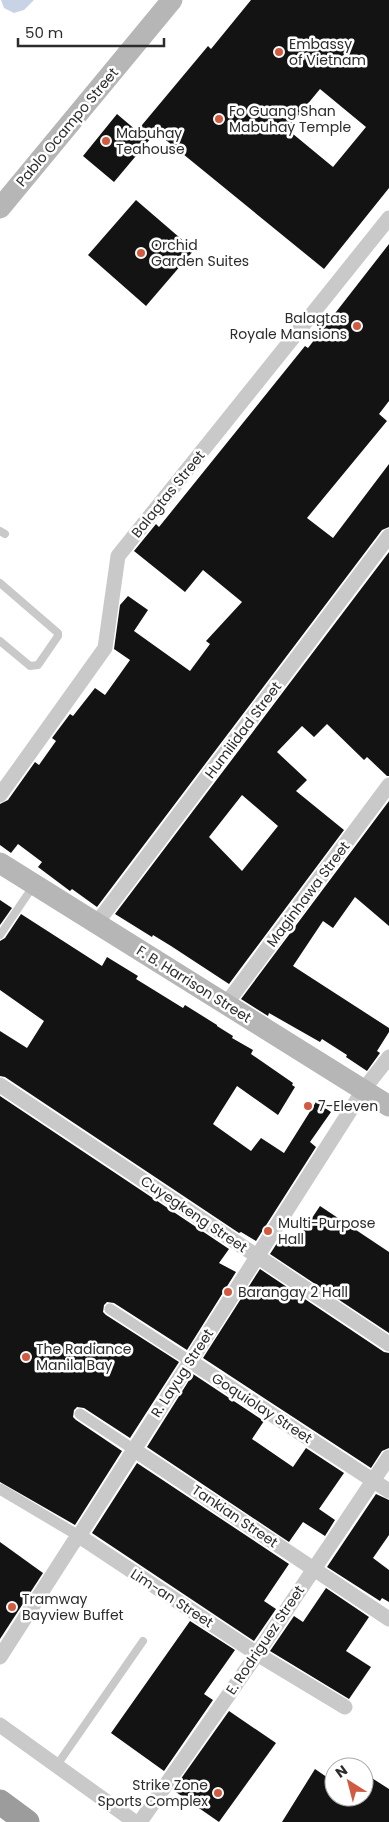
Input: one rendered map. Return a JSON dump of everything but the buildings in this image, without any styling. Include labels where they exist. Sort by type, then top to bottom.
[{"type":"highway","points":[[0,1802],[27,1822]]},
{"type":"main road","name":"Pablo Ocampo Street","points":[[0,208],[172,0]]},
{"type":"main road","name":"F. B. Harrison Street","points":[[0,863],[389,1106]]},
{"type":"street","name":"Balagtas Street","points":[[0,795],[105,648],[118,556],[389,218]]},
{"type":"street","name":"Humilidad Street","points":[[96,924],[389,536]]},
{"type":"street","name":"Maginhawa Street","points":[[226,1004],[389,785]]},
{"type":"street","name":"R. Layug Street","points":[[0,1657],[364,1089],[389,1057]]},
{"type":"street","name":"Cuyegkeng Street","points":[[0,1085],[389,1344]]},
{"type":"street","name":"Goquiolay Street","points":[[110,1309],[389,1491]]},
{"type":"street","name":"Tankian Street","points":[[80,1414],[389,1619]]},
{"type":"street","name":"E. Rodriguez Street","points":[[140,1822],[257,1654],[389,1457]]},
{"type":"street","name":"Lim-an Street","points":[[0,1489],[79,1536],[257,1654],[345,1708]]},
{"type":"street","points":[[0,1725],[135,1822]]},
{"type":"lane","points":[[0,583],[58,633],[57,639],[38,665],[34,666],[30,666],[1,644]]},
{"type":"lane","points":[[0,935],[34,885]]},
{"type":"lane","points":[[57,1766],[143,1641]]},
{"type":"water","points":[[1,0],[34,0],[24,10],[14,13],[4,8]]},
{"type":"place","name":"Embassy of Vietnam","points":[[279,52]]},
{"type":"place","name":"Fo Guang Shan Mabuhay Temple","points":[[219,119]]},
{"type":"place","name":"Mabuhay Teahouse","points":[[106,141]]},
{"type":"place","name":"Orchid Garden Suites","points":[[141,253]]},
{"type":"place","name":"Balagtas Royale Mansions","points":[[357,326]]},
{"type":"place","name":"7-Eleven","points":[[308,1106]]},
{"type":"place","name":"Multi-Purpose Hall","points":[[268,1231]]},
{"type":"place","name":"Barangay 2 Hall","points":[[228,1292]]},
{"type":"place","name":"The Radiance Manila Bay","points":[[26,1357]]},
{"type":"place","name":"Tramway Bayview Buffet","points":[[12,1607]]},
{"type":"place","name":"Strike Zone Sports Complex","points":[[218,1793]]}]
